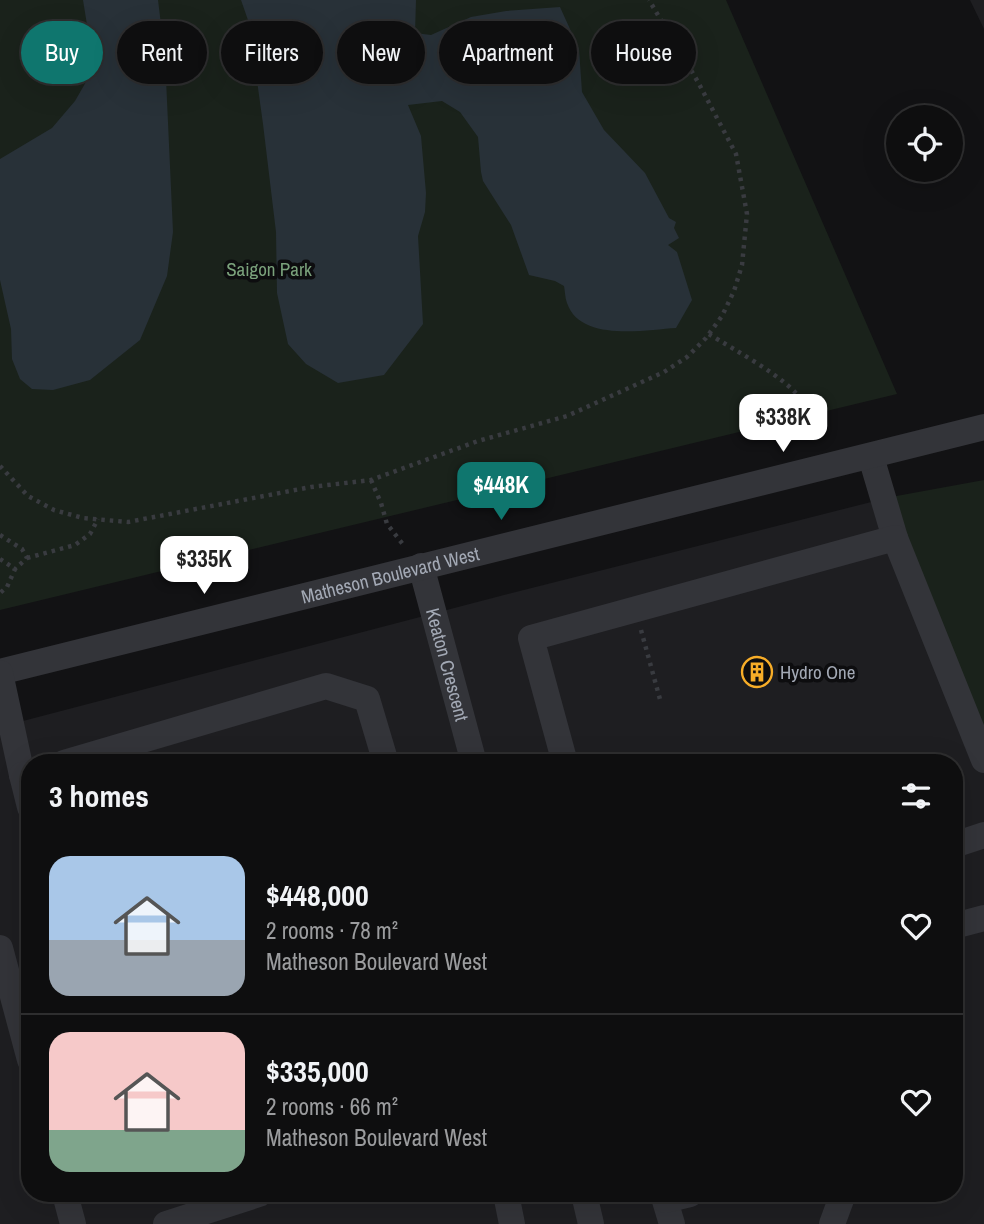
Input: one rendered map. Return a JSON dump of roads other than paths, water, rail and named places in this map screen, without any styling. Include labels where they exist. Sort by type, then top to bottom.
[{"type":"street","name":"Matheson Boulevard West","points":[[0,673],[984,427]]},
{"type":"street","points":[[871,457],[895,538],[984,760]]},
{"type":"street","points":[[563,754],[531,638],[895,538]]},
{"type":"street","name":"Keaton Crescent","points":[[421,566],[472,754]]},
{"type":"street","points":[[0,673],[21,755]]},
{"type":"street","points":[[95,754],[326,686],[367,699],[383,754]]},
{"type":"street","points":[[963,842],[984,835]]},
{"type":"street","points":[[963,924],[984,918]]},
{"type":"street","points":[[0,948],[21,1026]]},
{"type":"street","points":[[67,1202],[73,1224]]},
{"type":"street","points":[[166,1224],[234,1202]]},
{"type":"street","points":[[508,1202],[512,1224]]},
{"type":"street","points":[[586,1202],[591,1224]]},
{"type":"street","points":[[828,1223],[839,1202]]},
{"type":"place","name":"Hydro One","points":[[757,672]]},
{"type":"park label","name":"Saigon Park","points":[[269,269]]}]
